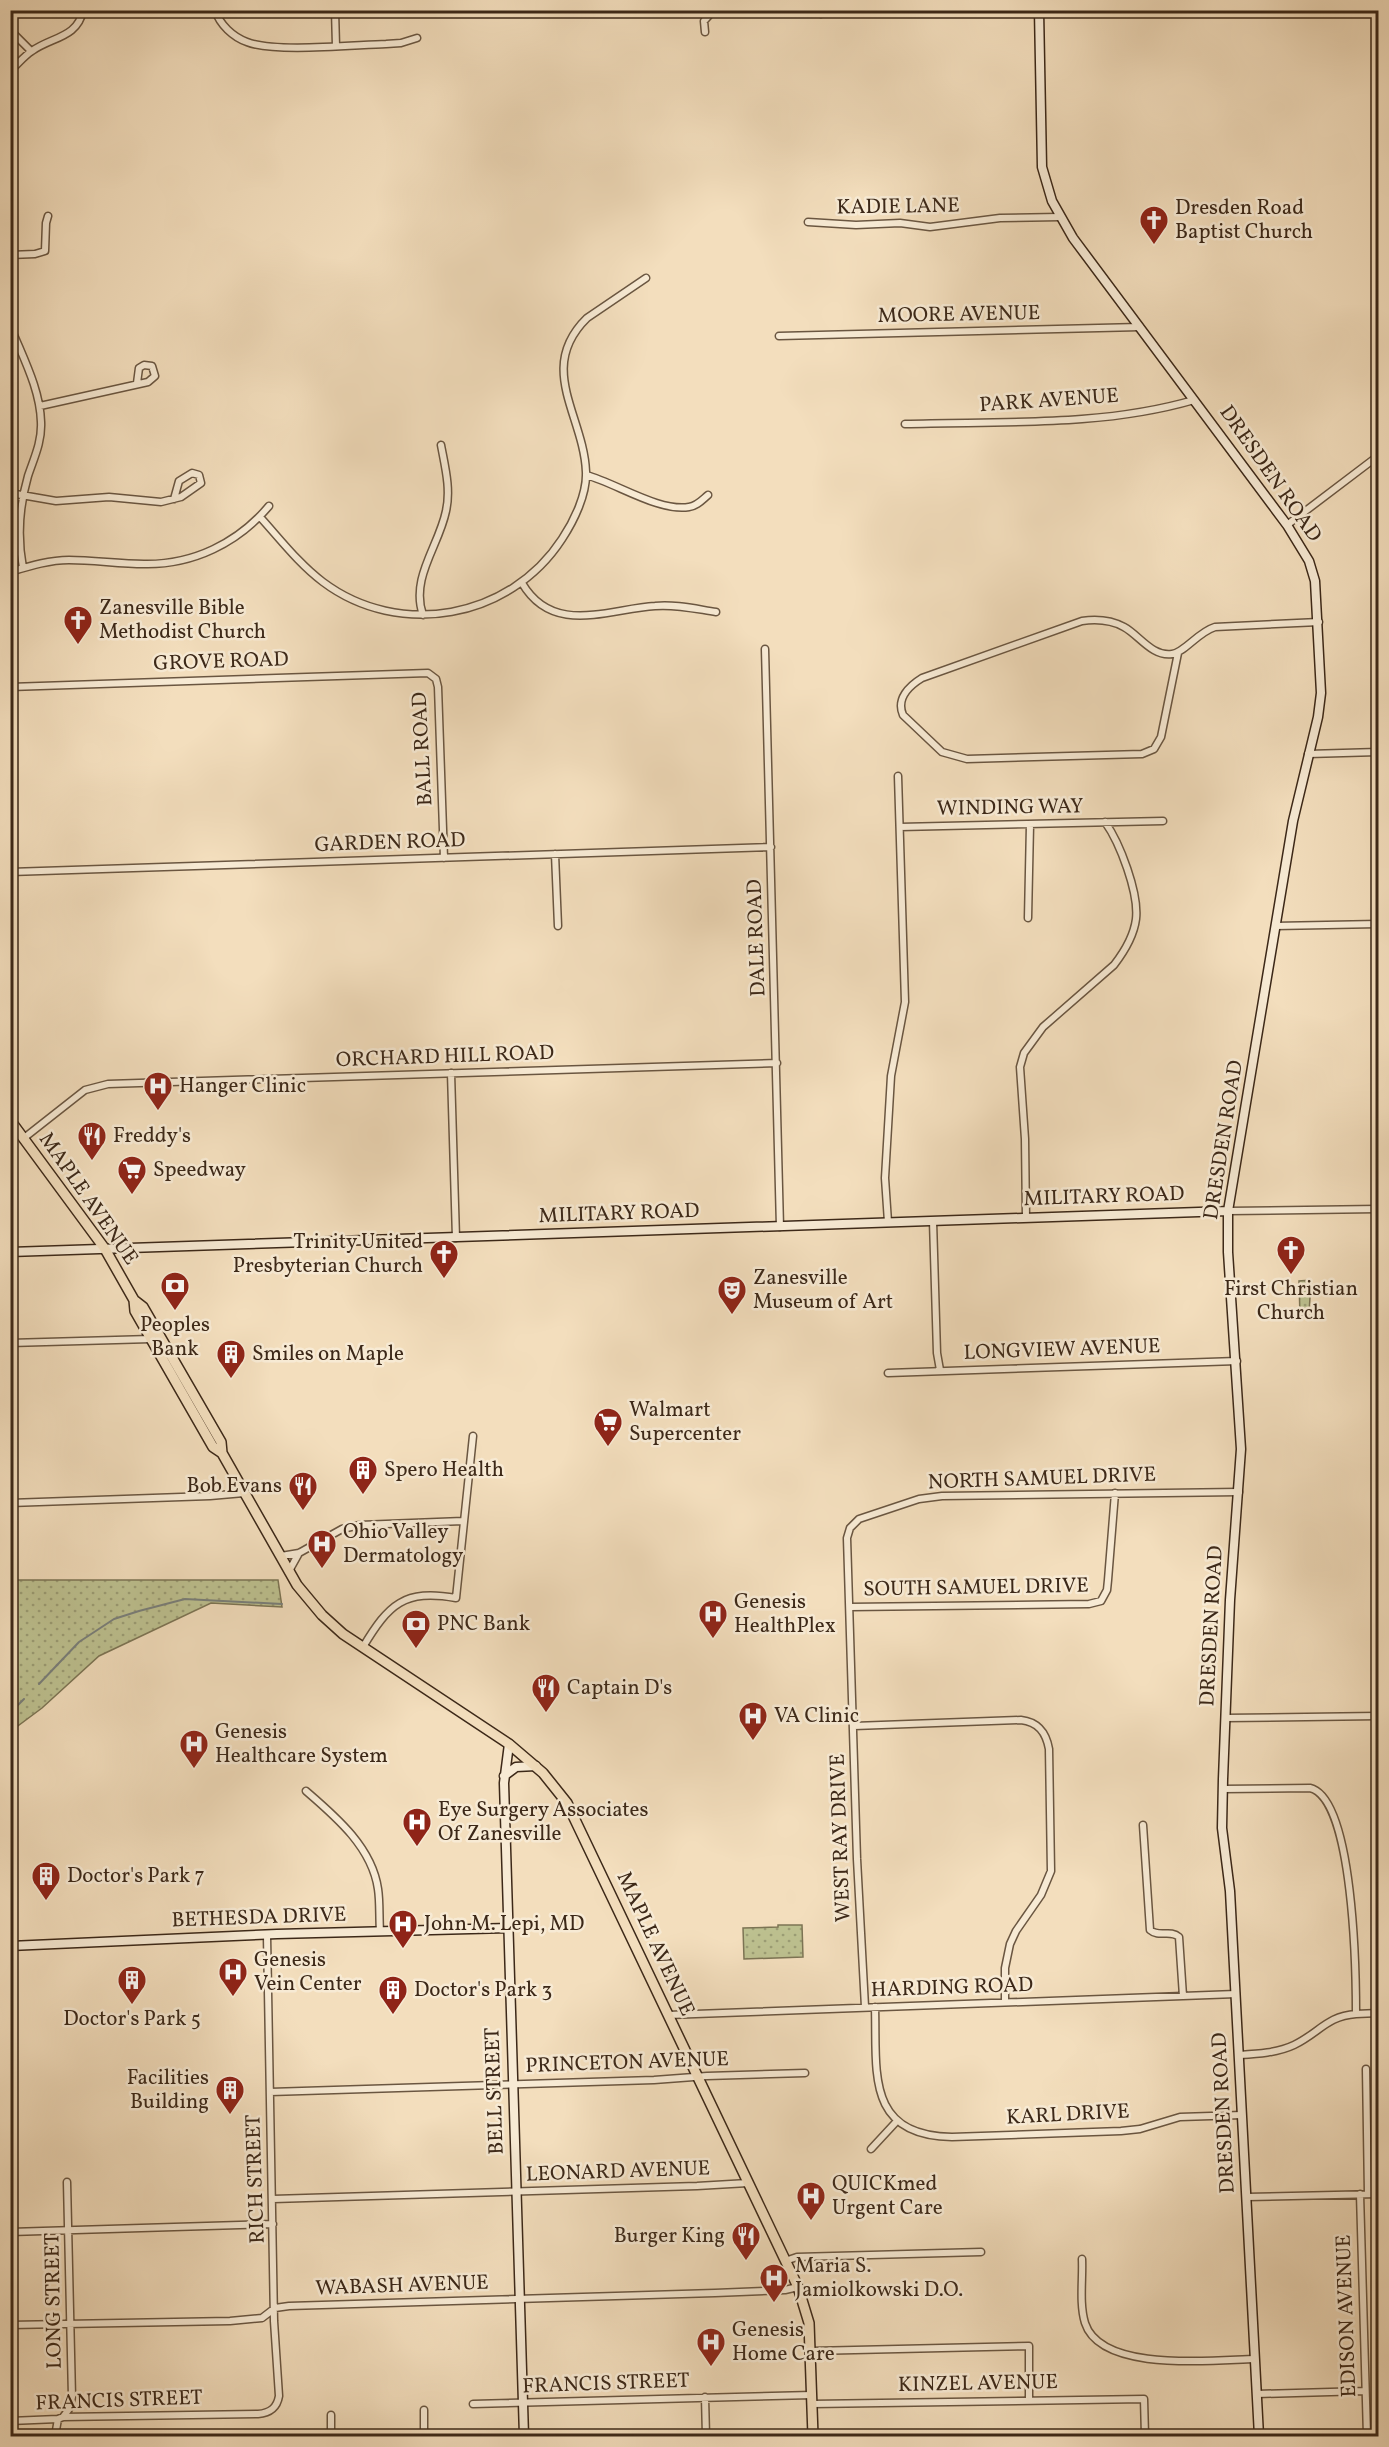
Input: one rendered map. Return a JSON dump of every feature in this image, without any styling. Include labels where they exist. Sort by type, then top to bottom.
[{"type":"main road","name":"MAPLE AVENUE","points":[[10,1120],[105,1249],[134,1300],[143,1307],[221,1442],[222,1453],[297,1585],[322,1615],[343,1634],[509,1744],[536,1766],[567,1803],[798,2287],[808,2323],[813,2436]]},
{"type":"main road","name":"MAPLE AVENUE","points":[[134,1300],[135,1311],[213,1447],[222,1453]]},
{"type":"street","points":[[10,71],[31,51],[73,31],[81,20],[83,10]]},
{"type":"street","points":[[215,10],[228,30],[255,45],[336,46],[401,43],[417,38]]},
{"type":"street","points":[[335,10],[336,46]]},
{"type":"street","points":[[705,32],[704,21],[714,10]]},
{"type":"street","name":"DRESDEN ROAD","points":[[1039,10],[1042,167],[1047,188],[1060,217],[1287,525],[1312,570],[1317,588],[1321,693],[1318,717],[1296,803],[1228,1212],[1228,1252],[1241,1439],[1230,1600],[1222,1828],[1230,1891],[1259,2436]]},
{"type":"street","points":[[10,30],[31,51]]},
{"type":"street","points":[[10,255],[35,254],[45,250],[48,216]]},
{"type":"street","name":"KADIE LANE","points":[[808,222],[856,225],[900,223],[930,227],[1000,218],[1060,217]]},
{"type":"street","points":[[260,517],[304,566],[323,583],[340,593],[381,610],[423,615],[450,614],[495,599],[522,583],[545,561],[562,539],[577,510],[586,475],[582,443],[564,384],[564,359],[567,348],[579,326],[587,318],[646,278]]},
{"type":"street","points":[[10,325],[40,406],[41,437],[23,496],[19,536],[23,568]]},
{"type":"street","name":"MOORE AVENUE","points":[[779,336],[1140,327]]},
{"type":"street","points":[[40,406],[138,383]]},
{"type":"street","name":"PARK AVENUE","points":[[905,424],[1068,419],[1169,407],[1194,400]]},
{"type":"street","points":[[423,615],[421,594],[423,574],[446,511],[448,485],[441,446]]},
{"type":"street","points":[[1287,525],[1378,456]]},
{"type":"street","points":[[10,493],[56,501],[93,497],[155,502],[174,499],[199,486],[201,483],[199,475],[192,472],[179,481],[174,499]]},
{"type":"street","points":[[586,475],[642,497],[680,508],[697,505],[708,495]]},
{"type":"street","points":[[10,572],[45,562],[70,560],[144,564],[176,562],[222,546],[260,517],[269,506]]},
{"type":"street","points":[[522,583],[536,601],[555,611],[572,615],[597,616],[665,606],[716,612]]},
{"type":"street","points":[[1178,653],[1159,653],[1129,630],[1115,623],[1098,620],[1082,621],[922,678],[909,688],[900,704],[903,715],[922,735],[942,752],[953,757],[999,759],[1142,754],[1154,748],[1161,737],[1178,653],[1201,632],[1215,627],[1319,622]]},
{"type":"street","name":"DALE ROAD","points":[[765,649],[780,1227]]},
{"type":"street","name":"GROVE ROAD","points":[[10,687],[310,675],[428,673],[433,675]]},
{"type":"street","name":"BALL ROAD","points":[[433,675],[438,687],[444,858]]},
{"type":"street","points":[[1308,754],[1378,752]]},
{"type":"street","points":[[888,1222],[885,1178],[891,1076],[905,1002],[898,776]]},
{"type":"street","points":[[1106,822],[1163,821]]},
{"type":"street","name":"WINDING WAY","points":[[900,827],[1106,822],[1117,843],[1129,878],[1136,906],[1135,925],[1122,955],[1043,1027],[1024,1053],[1020,1067],[1025,1140],[1026,1218]]},
{"type":"street","points":[[1029,918],[1030,825]]},
{"type":"street","name":"GARDEN ROAD","points":[[10,872],[771,848]]},
{"type":"street","points":[[555,854],[558,926]]},
{"type":"street","points":[[1275,926],[1378,924]]},
{"type":"street","name":"ORCHARD HILL ROAD","points":[[24,1138],[86,1090],[96,1085],[777,1063]]},
{"type":"street","points":[[451,1073],[456,1238]]},
{"type":"street","points":[[1228,1212],[1378,1209]]},
{"type":"street","name":"MILITARY ROAD","points":[[10,1252],[1228,1212]]},
{"type":"street","points":[[933,1221],[937,1353],[940,1370]]},
{"type":"street","points":[[10,1343],[151,1339]]},
{"type":"street","name":"LONGVIEW AVENUE","points":[[888,1373],[1237,1361]]},
{"type":"street","points":[[363,1647],[386,1612],[400,1603],[425,1594],[456,1598],[473,1436]]},
{"type":"street","name":"NORTH SAMUEL DRIVE","points":[[852,1525],[866,1516],[930,1497],[1239,1492]]},
{"type":"street","points":[[10,1503],[244,1493]]},
{"type":"street","name":"SOUTH SAMUEL DRIVE","points":[[850,1607],[1089,1604],[1101,1601],[1107,1590],[1114,1493]]},
{"type":"street","points":[[281,1556],[299,1553],[342,1529],[360,1526],[463,1521]]},
{"type":"street","name":"WEST RAY DRIVE","points":[[852,1525],[847,1538],[859,1900],[866,2007]]},
{"type":"street","points":[[289,1571],[299,1553]]},
{"type":"street","points":[[1225,1718],[1378,1716]]},
{"type":"street","points":[[854,1726],[1021,1720],[1032,1722],[1045,1734],[1049,1749],[1051,1871],[1041,1895],[1016,1931],[1010,1944],[1005,1968],[1005,2002]]},
{"type":"street","name":"BELL STREET","points":[[509,1744],[504,1776],[524,2436]]},
{"type":"street","points":[[504,1776],[516,1767],[536,1766]]},
{"type":"street","points":[[1223,1790],[1310,1788],[1324,1795],[1334,1820],[1348,1878],[1356,1941],[1356,2014]]},
{"type":"street","points":[[306,1791],[348,1830],[368,1862],[378,1889],[380,1931]]},
{"type":"street","points":[[1143,1825],[1150,1930],[1156,1934],[1174,1933],[1179,1937],[1183,1996]]},
{"type":"street","name":"BETHESDA DRIVE","points":[[10,1946],[508,1928]]},
{"type":"street","name":"RICH STREET","points":[[264,2413],[272,2410],[279,2396],[267,1936]]},
{"type":"street","name":"HARDING ROAD","points":[[668,2015],[1236,1994]]},
{"type":"street","points":[[871,2149],[896,2122],[888,2110],[878,2084],[875,2007]]},
{"type":"street","points":[[1239,2055],[1286,2049],[1341,2015],[1378,2013]]},
{"type":"street","points":[[1366,2068],[1368,2194]]},
{"type":"street","name":"PRINCETON AVENUE","points":[[270,2092],[805,2073]]},
{"type":"street","name":"KARL DRIVE","points":[[896,2122],[926,2135],[952,2137],[1130,2130],[1180,2116],[1242,2115]]},
{"type":"street","name":"LONG STREET","points":[[55,2436],[61,2418],[69,2409],[72,2397],[67,2182]]},
{"type":"street","name":"LEONARD AVENUE","points":[[273,2199],[697,2186],[748,2182]]},
{"type":"street","name":"EDISON AVENUE","points":[[1360,2194],[1367,2436]]},
{"type":"street","points":[[1247,2197],[1378,2194]]},
{"type":"street","points":[[10,2232],[273,2224]]},
{"type":"street","points":[[785,2261],[797,2257],[981,2252]]},
{"type":"street","points":[[1082,2259],[1082,2305],[1085,2324],[1096,2339],[1107,2346],[1120,2353],[1146,2359],[1255,2359]]},
{"type":"street","name":"WABASH AVENUE","points":[[10,2325],[250,2320],[262,2318],[275,2308],[296,2305],[715,2293],[786,2290],[798,2287]]},
{"type":"street","points":[[810,2351],[1029,2346],[1029,2399]]},
{"type":"street","points":[[1257,2394],[1365,2391]]},
{"type":"street","points":[[705,2397],[706,2436]]},
{"type":"street","name":"FRANCIS STREET","points":[[473,2404],[705,2397],[812,2399]]},
{"type":"street","name":"KINZEL AVENUE","points":[[812,2399],[1144,2399],[1145,2436]]},
{"type":"street","points":[[424,2410],[424,2436]]},
{"type":"street","name":"FRANCIS STREET","points":[[10,2421],[264,2413]]},
{"type":"street","points":[[331,2415],[331,2436]]},
{"type":"green space","points":[[1311,1280],[1309,1314],[1300,1316],[1299,1281]]},
{"type":"green space","points":[[11,1580],[278,1580],[282,1607],[211,1603],[99,1656],[42,1708],[11,1731]]},
{"type":"green space","points":[[778,1925],[802,1925],[803,1957],[744,1959],[743,1928],[778,1927]]},
{"type":"waterway","points":[[39,1684],[79,1642],[114,1619],[185,1599],[282,1604]]},
{"type":"waterway","points":[[10,1713],[24,1699]]},
{"type":"place","name":"Dresden Road Baptist Church","points":[[1154,246]]},
{"type":"place","name":"Zanesville Bible Methodist Church","points":[[78,646]]},
{"type":"place","name":"Hanger Clinic","points":[[158,1112]]},
{"type":"place","name":"Freddy's","points":[[92,1162]]},
{"type":"place","name":"Speedway","points":[[132,1196]]},
{"type":"place","name":"First Christian Church","points":[[1291,1276]]},
{"type":"place","name":"Trinity United Presbyterian Church","points":[[444,1280]]},
{"type":"place","name":"Peoples Bank","points":[[175,1312]]},
{"type":"place","name":"Zanesville Museum of Art","points":[[732,1316]]},
{"type":"place","name":"Smiles on Maple","points":[[231,1380]]},
{"type":"place","name":"Walmart Supercenter","points":[[608,1448]]},
{"type":"place","name":"Spero Health","points":[[363,1496]]},
{"type":"place","name":"Bob Evans","points":[[303,1512]]},
{"type":"place","name":"Ohio Valley Dermatology","points":[[322,1570]]},
{"type":"place","name":"Genesis HealthPlex","points":[[713,1640]]},
{"type":"place","name":"PNC Bank","points":[[416,1650]]},
{"type":"place","name":"Captain D's","points":[[546,1714]]},
{"type":"place","name":"VA Clinic","points":[[753,1742]]},
{"type":"place","name":"Genesis Healthcare System","points":[[194,1770]]},
{"type":"place","name":"Eye Surgery Associates Of Zanesville","points":[[417,1848]]},
{"type":"place","name":"Doctor's Park 7","points":[[46,1902]]},
{"type":"place","name":"John M. Lepi, MD","points":[[403,1950]]},
{"type":"place","name":"Genesis Vein Center","points":[[233,1998]]},
{"type":"place","name":"Doctor's Park 5","points":[[132,2006]]},
{"type":"place","name":"Doctor's Park 3","points":[[393,2016]]},
{"type":"place","name":"Facilities Building","points":[[230,2116]]},
{"type":"place","name":"QUICKmed Urgent Care","points":[[811,2222]]},
{"type":"place","name":"Burger King","points":[[746,2262]]},
{"type":"place","name":"Maria S. Jamiolkowski D.O.","points":[[774,2304]]},
{"type":"place","name":"Genesis Home Care","points":[[711,2368]]}]
